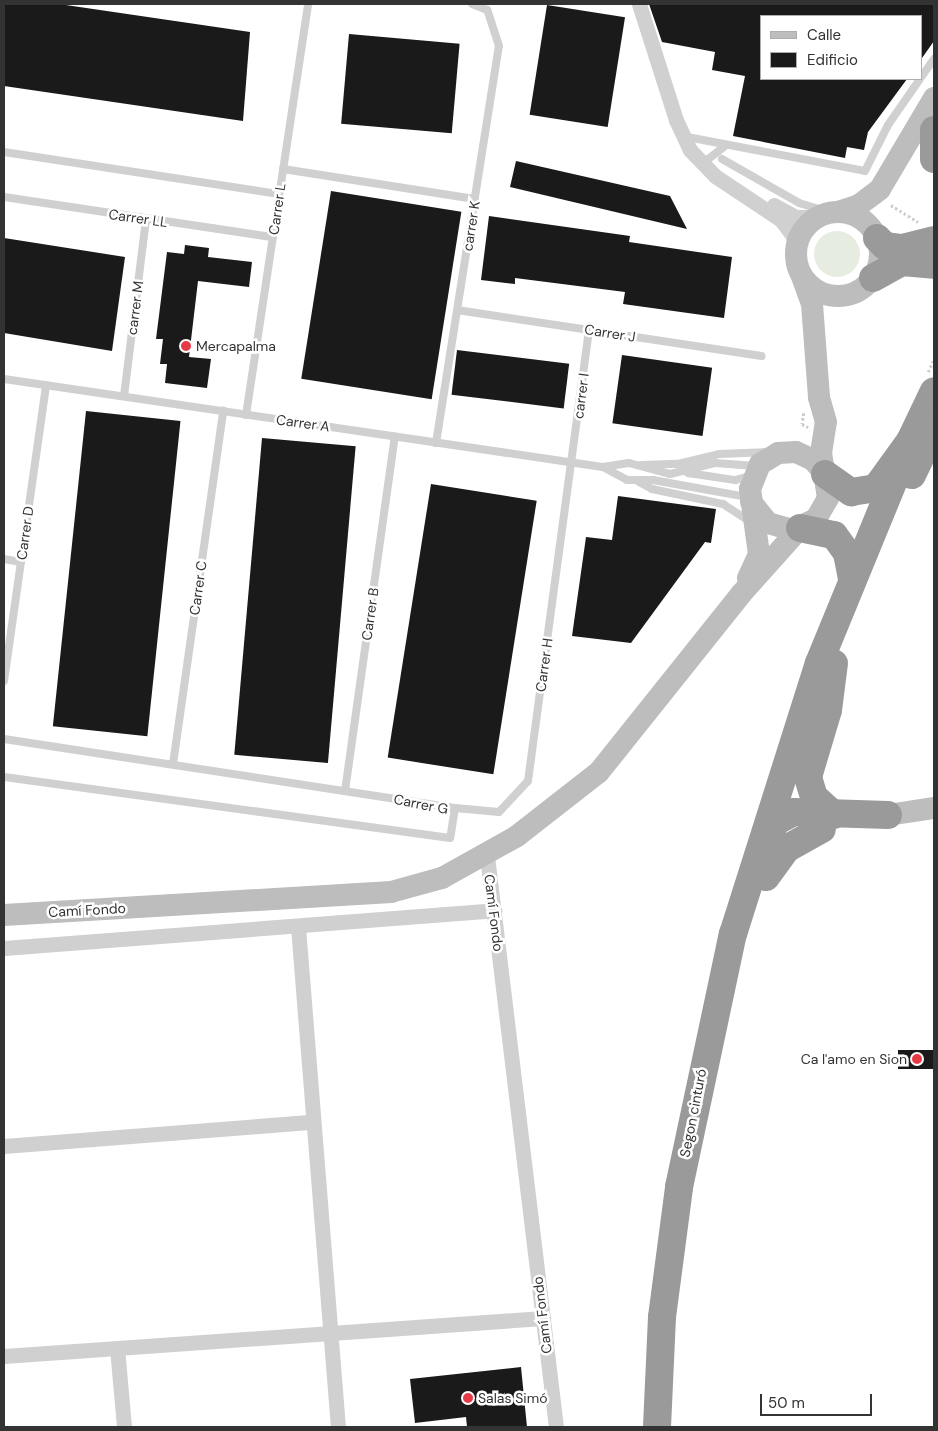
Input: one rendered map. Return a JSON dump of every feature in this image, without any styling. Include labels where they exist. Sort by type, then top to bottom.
[{"type":"highway","points":[[934,130],[934,159]]},
{"type":"highway","points":[[876,237],[885,246],[902,248],[930,233]]},
{"type":"highway","points":[[865,285],[902,262],[934,265]]},
{"type":"highway","points":[[828,822],[814,796],[808,777],[828,710],[827,663],[852,578],[931,387]]},
{"type":"highway","points":[[827,663],[934,429]]},
{"type":"highway","points":[[824,474],[846,490],[870,490],[883,483],[910,441]]},
{"type":"highway","points":[[800,528],[834,535],[847,553],[852,578]]},
{"type":"highway","name":"Segon cinturó","points":[[658,1394],[713,1087],[766,877],[789,803],[827,663]]},
{"type":"highway","name":"Segon cinturó","points":[[656,1427],[670,1250],[698,1084],[760,838],[827,663]]},
{"type":"highway","points":[[698,1084],[716,1035],[773,826],[789,803],[802,828],[828,822],[888,815]]},
{"type":"highway","points":[[766,877],[786,849],[828,822]]},
{"type":"street","points":[[639,4],[682,136],[702,164],[787,226],[812,304],[816,349],[812,430],[800,445],[782,452],[758,467],[750,488],[758,534],[758,560],[741,594]]},
{"type":"street","points":[[816,349],[831,311],[865,285],[880,258],[874,220],[884,193],[934,98]]},
{"type":"street","points":[[745,195],[796,217],[829,214],[859,206],[884,193],[914,140],[934,111]]},
{"type":"street","points":[[796,250],[803,231],[829,214],[858,217],[876,237]]},
{"type":"street","points":[[802,277],[829,296],[865,285]]},
{"type":"street","points":[[487,856],[565,801],[616,755],[741,594],[800,528],[824,509],[828,492],[821,453],[826,422],[812,401]]},
{"type":"street","points":[[782,452],[807,455],[824,474]]},
{"type":"street","points":[[752,502],[757,514],[773,527],[800,528]]},
{"type":"street","points":[[888,815],[934,808]]},
{"type":"street","name":"Camí Fondo","points":[[4,915],[391,892],[442,878],[487,856],[556,1427]]},
{"type":"street","points":[[4,948],[298,927],[494,910]]},
{"type":"street","points":[[298,927],[327,1333],[338,1427]]},
{"type":"street","points":[[4,1146],[312,1122]]},
{"type":"street","points":[[4,1356],[543,1318]]},
{"type":"street","points":[[117,1348],[124,1427]]},
{"type":"lane","name":"Carrer L","points":[[246,414],[308,4]]},
{"type":"lane","name":"carrer K","points":[[436,443],[499,46],[487,10],[472,4]]},
{"type":"lane","points":[[923,74],[934,59]]},
{"type":"lane","points":[[682,136],[717,141],[724,147],[865,170],[919,80]]},
{"type":"lane","points":[[884,193],[900,134],[934,86]]},
{"type":"lane","points":[[702,164],[724,147]]},
{"type":"lane","points":[[4,152],[278,194]]},
{"type":"lane","points":[[722,159],[799,203],[829,214]]},
{"type":"lane","points":[[282,169],[475,199]]},
{"type":"lane","name":"Carrer LL","points":[[4,197],[273,237]]},
{"type":"lane","name":"carrer M","points":[[124,396],[146,219]]},
{"type":"lane","name":"Carrer J","points":[[457,310],[762,356]]},
{"type":"lane","name":"carrer I","points":[[573,463],[589,330]]},
{"type":"lane","name":"Carrer A","points":[[4,379],[602,467]]},
{"type":"lane","name":"Carrer D","points":[[4,681],[46,385]]},
{"type":"lane","name":"Carrer C","points":[[173,764],[223,411]]},
{"type":"lane","name":"Carrer B","points":[[345,791],[395,437]]},
{"type":"lane","points":[[602,467],[678,464],[719,454],[782,452]]},
{"type":"lane","name":"Carrer H","points":[[454,808],[499,812],[528,781],[573,463]]},
{"type":"lane","points":[[677,473],[715,464],[749,468],[758,467]]},
{"type":"lane","points":[[642,465],[654,472],[739,480],[758,467]]},
{"type":"lane","points":[[602,467],[639,482],[732,508],[747,518],[758,534]]},
{"type":"lane","points":[[639,482],[653,480],[724,490],[752,502]]},
{"type":"lane","points":[[4,560],[21,562]]},
{"type":"lane","name":"Carrer G","points":[[4,739],[454,808],[450,838],[4,777]]},
{"type":"path","points":[[880,4],[894,4]]},
{"type":"path","points":[[884,193],[930,233]]},
{"type":"path","points":[[931,387],[934,359]]},
{"type":"path","points":[[812,401],[802,424],[812,430]]},
{"type":"shaded area","points":[[837,231],[850,235],[856,241],[860,254],[856,267],[850,273],[837,277],[824,273],[818,267],[814,254],[818,241],[824,235]]},
{"type":"building","points":[[4,4],[59,4],[250,32],[243,121],[4,86]]},
{"type":"building","points":[[649,4],[934,4],[934,41],[923,57],[923,15],[760,15],[760,80],[906,80],[868,132],[864,150],[847,147],[845,158],[733,136],[745,76],[712,70],[715,52],[662,42]]},
{"type":"building","points":[[547,5],[625,17],[608,127],[530,115]]},
{"type":"building","points":[[349,34],[460,44],[452,133],[341,124]]},
{"type":"building","points":[[516,161],[670,196],[687,229],[510,187]]},
{"type":"building","points":[[331,191],[461,212],[432,399],[301,379]]},
{"type":"building","points":[[489,216],[630,236],[629,242],[732,257],[724,318],[623,304],[625,292],[515,278],[515,284],[481,280]]},
{"type":"building","points":[[4,238],[125,257],[112,351],[4,333]]},
{"type":"building","points":[[185,245],[209,248],[208,257],[252,262],[249,287],[198,281],[189,357],[211,359],[207,388],[165,383],[167,364],[160,364],[163,339],[156,339],[167,252],[184,254]]},
{"type":"building","points":[[457,350],[569,364],[564,408],[452,395]]},
{"type":"building","points":[[622,355],[712,368],[703,436],[612,423]]},
{"type":"building","points":[[86,411],[180,421],[147,736],[53,726]]},
{"type":"building","points":[[262,438],[356,446],[328,763],[234,755]]},
{"type":"building","points":[[431,484],[537,501],[493,774],[388,758]]},
{"type":"building","points":[[618,496],[716,509],[711,543],[705,542],[631,643],[572,636],[586,537],[612,540]]},
{"type":"building","name":"Ca l'amo en Sion","points":[[898,1050],[934,1050],[934,1069],[898,1069]]},
{"type":"building","name":"Salas Simó","points":[[521,1367],[527,1427],[467,1427],[466,1417],[415,1423],[410,1379]]},
{"type":"place","name":"Mercapalma","points":[[186,346]]},
{"type":"place","name":"Ca l'amo en Sion","points":[[917,1059]]},
{"type":"place","name":"Salas Simó","points":[[468,1398]]}]
